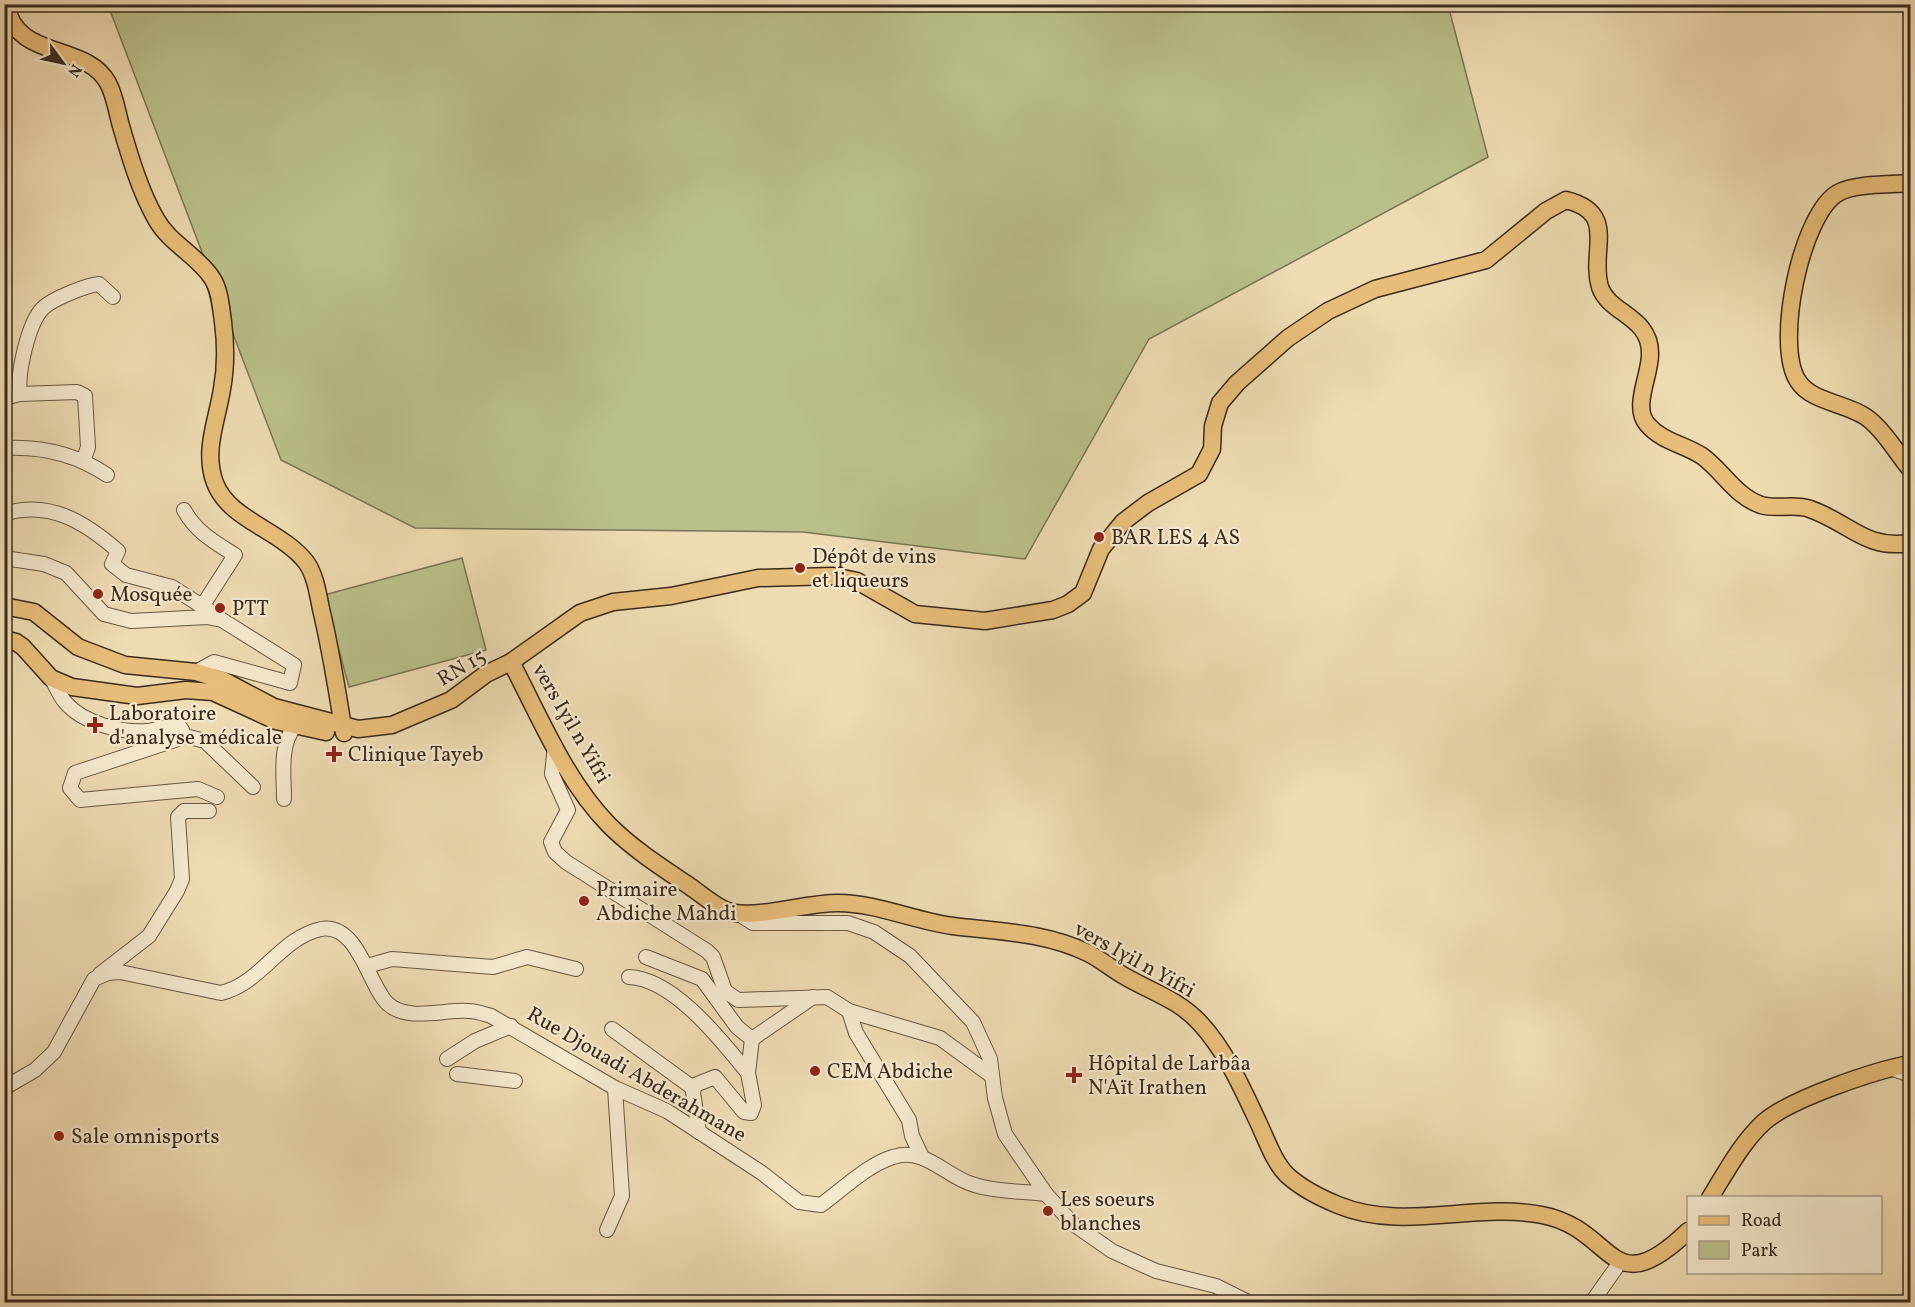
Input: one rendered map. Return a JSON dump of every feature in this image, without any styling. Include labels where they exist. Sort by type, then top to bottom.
[{"type":"main road","points":[[6,4],[10,22],[21,34],[85,63],[103,76],[111,90],[130,154],[156,219],[169,237],[207,272],[215,284],[225,345],[222,393],[211,438],[210,457],[214,480],[234,509],[271,531],[307,563],[315,584],[332,657],[344,730]]},
{"type":"main road","points":[[1911,183],[1848,189],[1830,199],[1811,233],[1791,291],[1789,351],[1793,370],[1805,388],[1867,418],[1882,432],[1911,469]]},
{"type":"main road","name":"RN 15","points":[[4,639],[23,647],[51,678],[72,687],[137,696],[186,690],[213,692],[264,716],[295,726],[344,730],[392,725],[451,700],[486,674],[507,664],[580,613],[597,606],[671,596],[758,578],[787,576],[845,577],[857,581],[915,614],[985,621],[1028,615],[1068,604],[1085,590],[1101,549],[1123,522],[1148,503],[1199,474],[1212,449],[1213,426],[1220,404],[1237,382],[1288,338],[1354,297],[1411,278],[1486,260],[1546,211],[1566,200],[1589,210],[1595,217],[1600,237],[1597,270],[1600,286],[1605,297],[1635,320],[1647,339],[1650,364],[1641,406],[1646,423],[1670,442],[1708,460],[1740,494],[1752,502],[1777,507],[1805,507],[1828,516],[1870,542],[1911,543]]},
{"type":"main road","name":"RN 15","points":[[4,606],[34,612],[78,647],[125,665],[196,672],[223,680],[274,707],[344,730]]},
{"type":"main road","name":"vers Iγil n Yifri","points":[[507,664],[575,782],[608,824],[642,854],[719,906],[736,913],[804,904],[843,903],[949,926],[1039,935],[1065,943],[1177,1002],[1200,1023],[1215,1043],[1244,1093],[1279,1166],[1289,1177],[1309,1191],[1338,1205],[1362,1213],[1410,1217],[1509,1213],[1542,1215],[1569,1224],[1616,1268]]},
{"type":"main road","points":[[1711,1196],[1754,1133],[1766,1121],[1801,1102],[1890,1068],[1911,1064]]},
{"type":"main road","points":[[1616,1268],[1626,1274],[1645,1271],[1672,1252],[1687,1233]]},
{"type":"street","points":[[20,394],[18,379],[34,322],[44,308],[89,285],[99,284],[113,297]]},
{"type":"street","points":[[4,398],[20,394],[78,392],[84,396],[88,447],[84,459]]},
{"type":"street","points":[[4,448],[28,447],[84,459],[107,475]]},
{"type":"street","points":[[4,514],[39,509],[62,513],[96,531],[118,551],[112,564],[126,575],[172,587],[294,666],[290,682],[214,662],[196,672]]},
{"type":"street","points":[[184,510],[192,525],[204,536],[235,555],[203,605]]},
{"type":"street","points":[[4,558],[44,564],[66,573],[104,614],[131,621],[207,617],[222,620]]},
{"type":"street","points":[[51,678],[64,701],[77,714],[116,729],[148,731],[170,725],[179,726],[182,730],[178,740],[80,770],[72,778],[70,788],[81,800],[198,789],[217,797]]},
{"type":"street","points":[[284,799],[287,736],[295,726]]},
{"type":"street","points":[[181,735],[205,741],[253,787]]},
{"type":"street","points":[[555,746],[552,774],[567,810],[551,842],[560,857],[706,951],[713,957],[721,981],[730,996],[738,1000],[757,1001],[827,997],[849,1011],[940,1038],[992,1076]]},
{"type":"street","points":[[4,1088],[35,1070],[54,1052],[94,979],[149,936],[182,879],[178,817],[184,811],[209,811]]},
{"type":"street","points":[[736,913],[753,923],[848,923],[874,932],[910,956],[974,1022],[990,1059],[1005,1134],[1046,1194],[1072,1223],[1112,1251],[1156,1271],[1216,1286],[1248,1302]]},
{"type":"street","name":"Rue Djouadi Abderahmane","points":[[94,979],[108,973],[120,972],[221,993],[237,989],[253,979],[276,954],[308,933],[324,928],[339,934],[359,951],[379,993],[389,1005],[404,1013],[470,1011],[491,1016],[512,1026],[615,1088],[667,1111],[762,1173],[790,1197],[810,1206],[821,1205],[879,1163],[895,1156],[922,1157]]},
{"type":"street","points":[[367,966],[392,959],[493,967],[527,957],[576,969]]},
{"type":"street","points":[[646,957],[702,979],[736,1028],[752,1039]]},
{"type":"street","points":[[628,977],[641,978],[653,983],[696,1015],[747,1073]]},
{"type":"street","points":[[693,1088],[715,1077],[744,1112],[749,1114],[754,1105],[747,1073],[752,1039],[815,996]]},
{"type":"street","points":[[849,1011],[856,1033],[909,1120],[912,1136],[922,1157],[967,1183],[1046,1194]]},
{"type":"street","points":[[447,1059],[475,1041],[512,1026]]},
{"type":"street","points":[[612,1029],[693,1088],[699,1132]]},
{"type":"street","points":[[1890,1068],[1911,1075]]},
{"type":"street","points":[[457,1074],[515,1081]]},
{"type":"street","points":[[606,1230],[622,1196],[615,1088]]},
{"type":"street","points":[[1592,1302],[1616,1268]]},
{"type":"green space","points":[[108,5],[1448,5],[1488,157],[1149,339],[1025,559],[803,532],[415,528],[281,460]]},
{"type":"green space","points":[[462,558],[486,650],[349,687],[324,595]]},
{"type":"place","name":"BAR LES 4 AS","points":[[1099,537]]},
{"type":"place","name":"Dépôt de vins et liqueurs","points":[[800,568]]},
{"type":"place","name":"Mosquée","points":[[98,594]]},
{"type":"place","name":"PTT","points":[[220,608]]},
{"type":"place","name":"Laboratoire d'analyse médicale","points":[[95,725]]},
{"type":"place","name":"Clinique Tayeb","points":[[334,754]]},
{"type":"place","name":"Primaire Abdiche Mahdi","points":[[584,901]]},
{"type":"place","name":"CEM Abdiche","points":[[815,1071]]},
{"type":"place","name":"Hôpital de Larbâa N'Aït Irathen","points":[[1074,1075]]},
{"type":"place","name":"Sale omnisports","points":[[59,1136]]},
{"type":"place","name":"Les soeurs blanches","points":[[1048,1211]]}]
